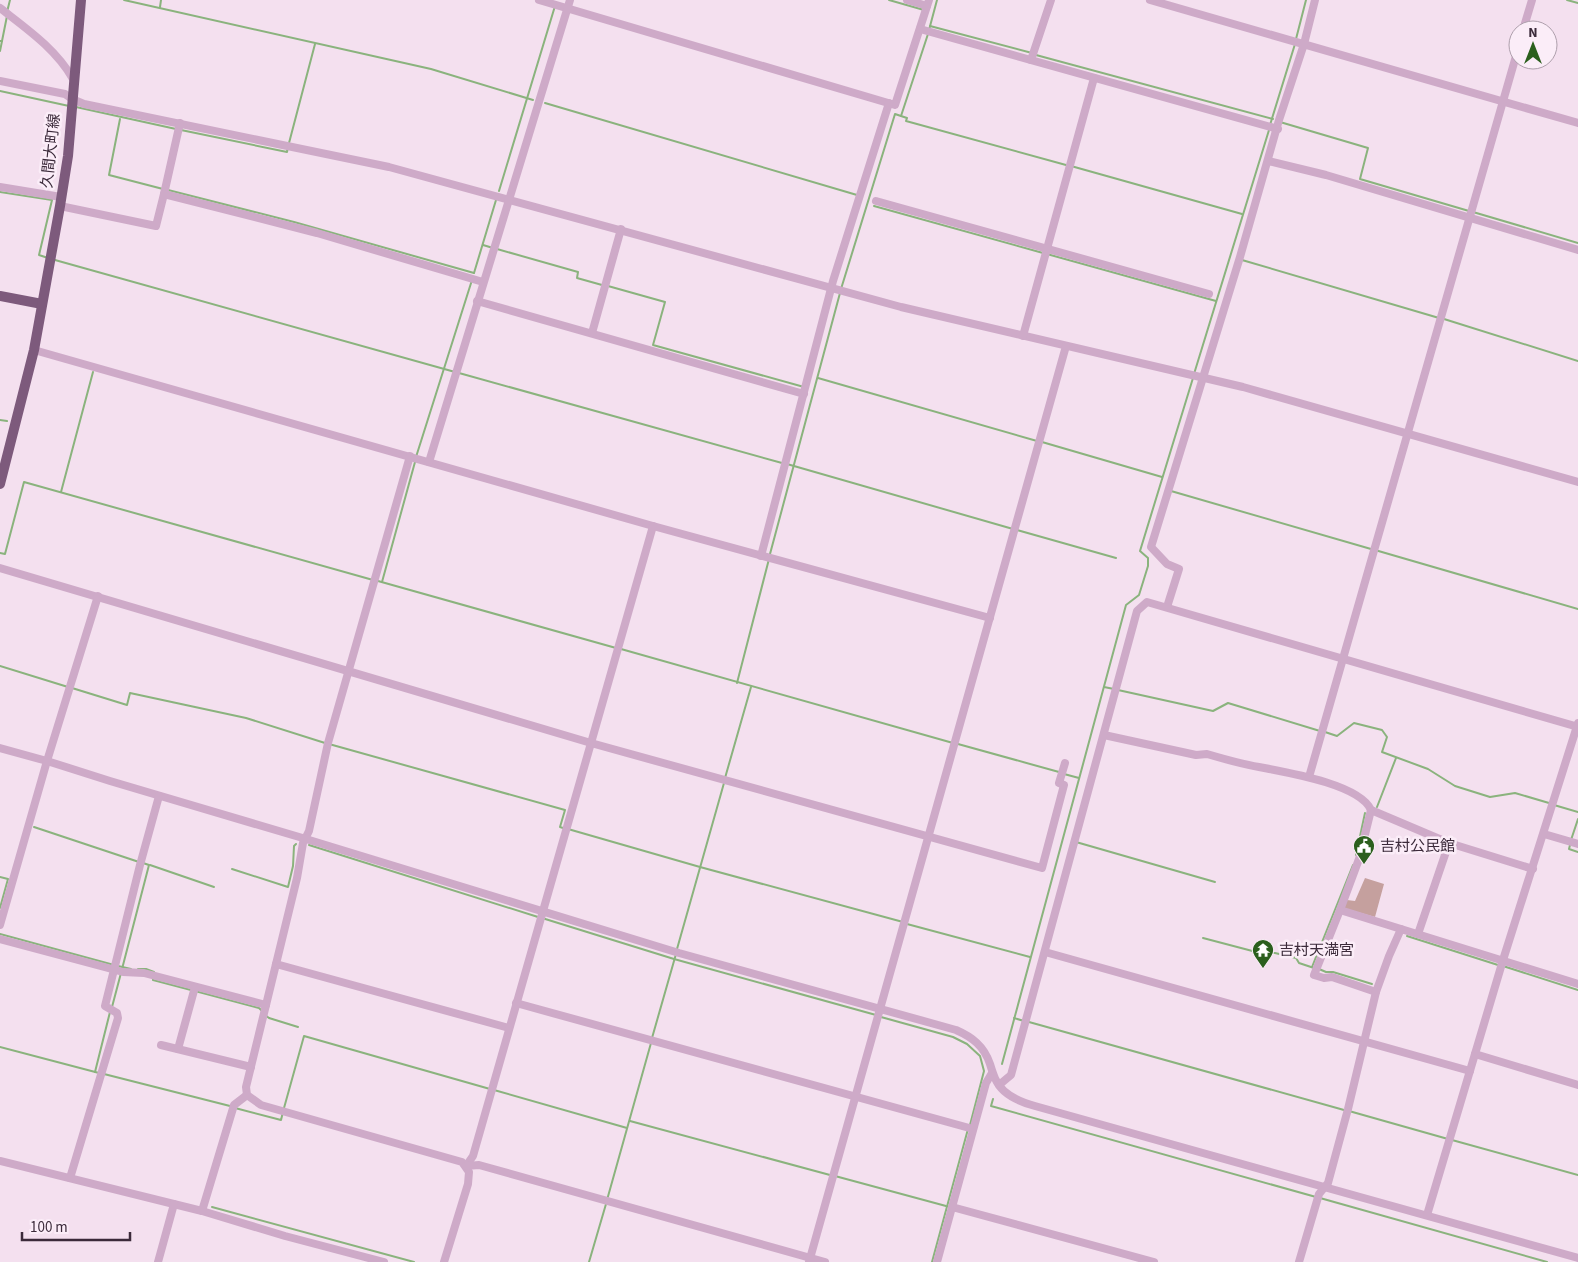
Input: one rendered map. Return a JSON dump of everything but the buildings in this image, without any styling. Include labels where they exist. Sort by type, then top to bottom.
[{"type":"main road","name":"久間大町線","points":[[0,484],[34,350],[61,201],[68,156],[81,0]]},
{"type":"main road","points":[[0,296],[42,304]]},
{"type":"street","points":[[539,0],[555,5],[569,4],[895,105],[926,31],[927,7],[907,0]]},
{"type":"street","points":[[1033,56],[1051,0]]},
{"type":"street","points":[[1150,0],[1578,123]]},
{"type":"street","points":[[1167,607],[1179,569],[1167,564],[1151,547],[1169,490],[1198,376],[1239,259],[1268,161],[1275,125],[1298,43],[1314,0]]},
{"type":"street","points":[[1527,20],[1532,0]]},
{"type":"street","points":[[428,462],[569,4]]},
{"type":"street","points":[[5,12],[49,48],[65,65],[73,79]]},
{"type":"street","points":[[926,31],[1033,56],[1094,78],[1275,125]]},
{"type":"street","points":[[1309,777],[1512,70]]},
{"type":"street","points":[[1023,336],[1094,78]]},
{"type":"street","points":[[0,81],[65,94],[71,104],[84,104],[179,127],[288,145],[389,167],[955,320],[1198,376],[1578,482]]},
{"type":"street","points":[[767,557],[785,464],[805,389],[838,289],[859,196],[889,103]]},
{"type":"street","points":[[0,187],[156,226],[179,127]]},
{"type":"street","points":[[1268,161],[1471,214],[1578,250]]},
{"type":"street","points":[[164,191],[317,233],[483,282]]},
{"type":"street","points":[[876,201],[1045,252],[1209,294]]},
{"type":"street","points":[[592,333],[621,229]]},
{"type":"street","points":[[477,300],[592,333],[805,389]]},
{"type":"street","points":[[810,1260],[1066,346]]},
{"type":"street","points":[[34,350],[653,526],[990,618]]},
{"type":"street","points":[[414,458],[375,576],[328,744],[246,1087],[247,1095],[261,1105],[462,1162],[469,1172],[468,1184],[444,1262]]},
{"type":"street","points":[[466,1166],[473,1156],[653,526]]},
{"type":"street","points":[[0,568],[591,743],[1042,868],[1064,785],[1059,783],[1064,769]]},
{"type":"street","points":[[0,925],[47,761],[98,596]]},
{"type":"street","points":[[937,1262],[970,1128],[986,1083],[1011,1075],[1137,611],[1147,602],[1578,725],[1502,964],[1427,1216]]},
{"type":"street","points":[[1104,735],[1196,755],[1207,754],[1309,777],[1352,792],[1370,806],[1371,810],[1359,859],[1314,976],[1332,977],[1376,992]]},
{"type":"street","points":[[0,748],[306,838],[541,915],[879,1014],[956,1030],[969,1036],[979,1044],[985,1052],[995,1079],[1005,1092],[1018,1100],[1578,1258]]},
{"type":"street","points":[[70,1178],[118,1018],[117,1013],[105,1006],[119,970],[140,865],[159,796]]},
{"type":"street","points":[[1371,810],[1449,843],[1533,869]]},
{"type":"street","points":[[1544,834],[1573,842]]},
{"type":"street","points":[[1418,934],[1449,843]]},
{"type":"street","points":[[1340,910],[1418,934],[1502,964],[1578,984]]},
{"type":"street","points":[[1298,1262],[1318,1197],[1328,1183],[1376,992],[1401,930]]},
{"type":"street","points":[[0,938],[119,970],[154,976],[265,1011]]},
{"type":"street","points":[[1045,952],[1470,1071]]},
{"type":"street","points":[[276,964],[509,1028]]},
{"type":"street","points":[[178,1049],[194,990]]},
{"type":"street","points":[[516,1003],[970,1128]]},
{"type":"street","points":[[162,1045],[251,1067]]},
{"type":"street","points":[[1475,1054],[1578,1085]]},
{"type":"street","points":[[202,1211],[233,1107],[247,1095]]},
{"type":"street","points":[[0,1161],[202,1211],[285,1236],[384,1262]]},
{"type":"street","points":[[466,1166],[479,1165],[810,1260],[825,1262]]},
{"type":"street","points":[[158,1262],[174,1204]]},
{"type":"street","points":[[952,1207],[1154,1262]]},
{"type":"shaded area","points":[[1365,878],[1384,884],[1375,917],[1343,908],[1347,900],[1355,901]]},
{"type":"waterway","points":[[7,12],[10,0]]},
{"type":"waterway","points":[[124,0],[431,69],[533,100]]},
{"type":"waterway","points":[[160,7],[161,0]]},
{"type":"waterway","points":[[889,0],[924,10]]},
{"type":"waterway","points":[[929,30],[937,0]]},
{"type":"waterway","points":[[1296,39],[1306,0]]},
{"type":"waterway","points":[[1567,0],[1578,3]]},
{"type":"waterway","points":[[499,191],[555,6]]},
{"type":"waterway","points":[[2,41],[7,16]]},
{"type":"waterway","points":[[930,26],[1032,53]]},
{"type":"waterway","points":[[841,289],[895,114],[901,116],[928,34]]},
{"type":"waterway","points":[[0,41],[2,41],[0,51]]},
{"type":"waterway","points":[[289,143],[315,44]]},
{"type":"waterway","points":[[1270,125],[1295,44]]},
{"type":"waterway","points":[[1036,55],[1273,119]]},
{"type":"waterway","points":[[0,91],[69,106]]},
{"type":"waterway","points":[[545,103],[857,195]]},
{"type":"waterway","points":[[76,107],[176,129]]},
{"type":"waterway","points":[[901,116],[907,118],[906,121],[1066,165]]},
{"type":"waterway","points":[[120,119],[109,175],[163,189]]},
{"type":"waterway","points":[[1280,122],[1368,148],[1360,179],[1469,211]]},
{"type":"waterway","points":[[181,130],[287,152],[288,147]]},
{"type":"waterway","points":[[1194,374],[1269,130]]},
{"type":"waterway","points":[[1071,166],[1242,214]]},
{"type":"waterway","points":[[168,190],[294,222],[474,273]]},
{"type":"waterway","points":[[0,192],[52,200],[39,255],[48,258]]},
{"type":"waterway","points":[[474,273],[496,200]]},
{"type":"waterway","points":[[874,206],[1043,253]]},
{"type":"waterway","points":[[1473,212],[1578,243]]},
{"type":"waterway","points":[[483,245],[493,248]]},
{"type":"waterway","points":[[497,249],[578,272],[577,278],[602,285]]},
{"type":"waterway","points":[[1047,254],[1216,301]]},
{"type":"waterway","points":[[55,260],[455,372]]},
{"type":"waterway","points":[[1242,260],[1439,318]]},
{"type":"waterway","points":[[416,457],[472,280]]},
{"type":"waterway","points":[[608,286],[665,302],[653,345],[804,387]]},
{"type":"waterway","points":[[770,554],[840,293]]},
{"type":"waterway","points":[[1444,319],[1578,361]]},
{"type":"waterway","points":[[61,492],[93,372]]},
{"type":"waterway","points":[[459,373],[782,463]]},
{"type":"waterway","points":[[818,378],[1037,441]]},
{"type":"waterway","points":[[1002,1064],[1126,605],[1139,595],[1148,566],[1148,558],[1140,551],[1193,378]]},
{"type":"waterway","points":[[0,420],[7,421]]},
{"type":"waterway","points":[[1042,442],[1162,477]]},
{"type":"waterway","points":[[382,582],[415,462]]},
{"type":"waterway","points":[[787,464],[1013,529]]},
{"type":"waterway","points":[[0,553],[5,554],[24,482],[373,580]]},
{"type":"waterway","points":[[1171,491],[1371,549]]},
{"type":"waterway","points":[[1017,530],[1116,558]]},
{"type":"waterway","points":[[1375,550],[1578,609]]},
{"type":"waterway","points":[[737,683],[769,559]]},
{"type":"waterway","points":[[378,581],[616,648]]},
{"type":"waterway","points":[[621,649],[953,743]]},
{"type":"waterway","points":[[0,666],[68,687]]},
{"type":"waterway","points":[[725,778],[751,687]]},
{"type":"waterway","points":[[1104,687],[1114,689]]},
{"type":"waterway","points":[[72,688],[127,705],[130,693],[246,718],[325,743]]},
{"type":"waterway","points":[[1118,690],[1213,711],[1228,703],[1320,731]]},
{"type":"waterway","points":[[1325,732],[1337,736],[1354,723],[1382,730],[1387,737],[1382,752],[1428,769],[1455,786],[1490,797],[1515,793],[1549,803]]},
{"type":"waterway","points":[[329,744],[565,810],[560,827],[563,828]]},
{"type":"waterway","points":[[958,744],[1059,772]]},
{"type":"waterway","points":[[1377,807],[1396,758]]},
{"type":"waterway","points":[[1064,774],[1079,778]]},
{"type":"waterway","points":[[677,949],[724,783]]},
{"type":"waterway","points":[[1554,805],[1578,812]]},
{"type":"waterway","points":[[1356,855],[1365,813]]},
{"type":"waterway","points":[[1571,840],[1578,819]]},
{"type":"waterway","points":[[34,827],[139,862]]},
{"type":"waterway","points":[[568,829],[903,922]]},
{"type":"waterway","points":[[1076,842],[1215,882]]},
{"type":"waterway","points":[[232,869],[288,887],[293,866],[294,846],[296,844]]},
{"type":"waterway","points":[[309,845],[538,917]]},
{"type":"waterway","points":[[1570,845],[1569,849],[1578,852]]},
{"type":"waterway","points":[[122,969],[149,865],[143,863]]},
{"type":"waterway","points":[[150,865],[214,887]]},
{"type":"waterway","points":[[1312,967],[1353,865]]},
{"type":"waterway","points":[[0,877],[8,879],[0,908]]},
{"type":"waterway","points":[[542,918],[674,959],[876,1015]]},
{"type":"waterway","points":[[907,924],[1030,957]]},
{"type":"waterway","points":[[0,934],[114,965]]},
{"type":"waterway","points":[[1407,936],[1498,965]]},
{"type":"waterway","points":[[1203,938],[1260,953],[1275,953],[1296,958],[1299,963],[1314,968]]},
{"type":"waterway","points":[[652,1038],[676,954]]},
{"type":"waterway","points":[[118,966],[131,969]]},
{"type":"waterway","points":[[1503,966],[1578,990]]},
{"type":"waterway","points":[[138,969],[154,972]]},
{"type":"waterway","points":[[1319,969],[1372,984]]},
{"type":"waterway","points":[[112,1007],[121,973]]},
{"type":"waterway","points":[[153,977],[153,980],[191,990]]},
{"type":"waterway","points":[[195,991],[259,1008],[262,1011]]},
{"type":"waterway","points":[[95,1072],[110,1012]]},
{"type":"waterway","points":[[265,1015],[298,1027]]},
{"type":"waterway","points":[[881,1017],[953,1037],[967,1044],[980,1056],[984,1071],[970,1125]]},
{"type":"waterway","points":[[1014,1018],[1024,1021]]},
{"type":"waterway","points":[[1029,1022],[1344,1110]]},
{"type":"waterway","points":[[284,1108],[304,1036],[490,1089]]},
{"type":"waterway","points":[[607,1200],[651,1043]]},
{"type":"waterway","points":[[0,1047],[99,1073]]},
{"type":"waterway","points":[[104,1074],[230,1106]]},
{"type":"waterway","points":[[494,1090],[627,1128]]},
{"type":"waterway","points":[[993,1099],[991,1106],[1316,1197]]},
{"type":"waterway","points":[[235,1108],[281,1120],[283,1112]]},
{"type":"waterway","points":[[1349,1111],[1448,1139]]},
{"type":"waterway","points":[[630,1121],[830,1175]]},
{"type":"waterway","points":[[932,1262],[968,1129]]},
{"type":"waterway","points":[[1452,1140],[1578,1175]]},
{"type":"waterway","points":[[835,1176],[946,1206]]},
{"type":"waterway","points":[[1320,1198],[1547,1262]]},
{"type":"waterway","points":[[589,1262],[606,1204]]},
{"type":"waterway","points":[[212,1207],[414,1262]]},
{"type":"place","name":"吉村公民館","points":[[1364,865]]},
{"type":"place","name":"吉村天満宮","points":[[1263,969]]}]
